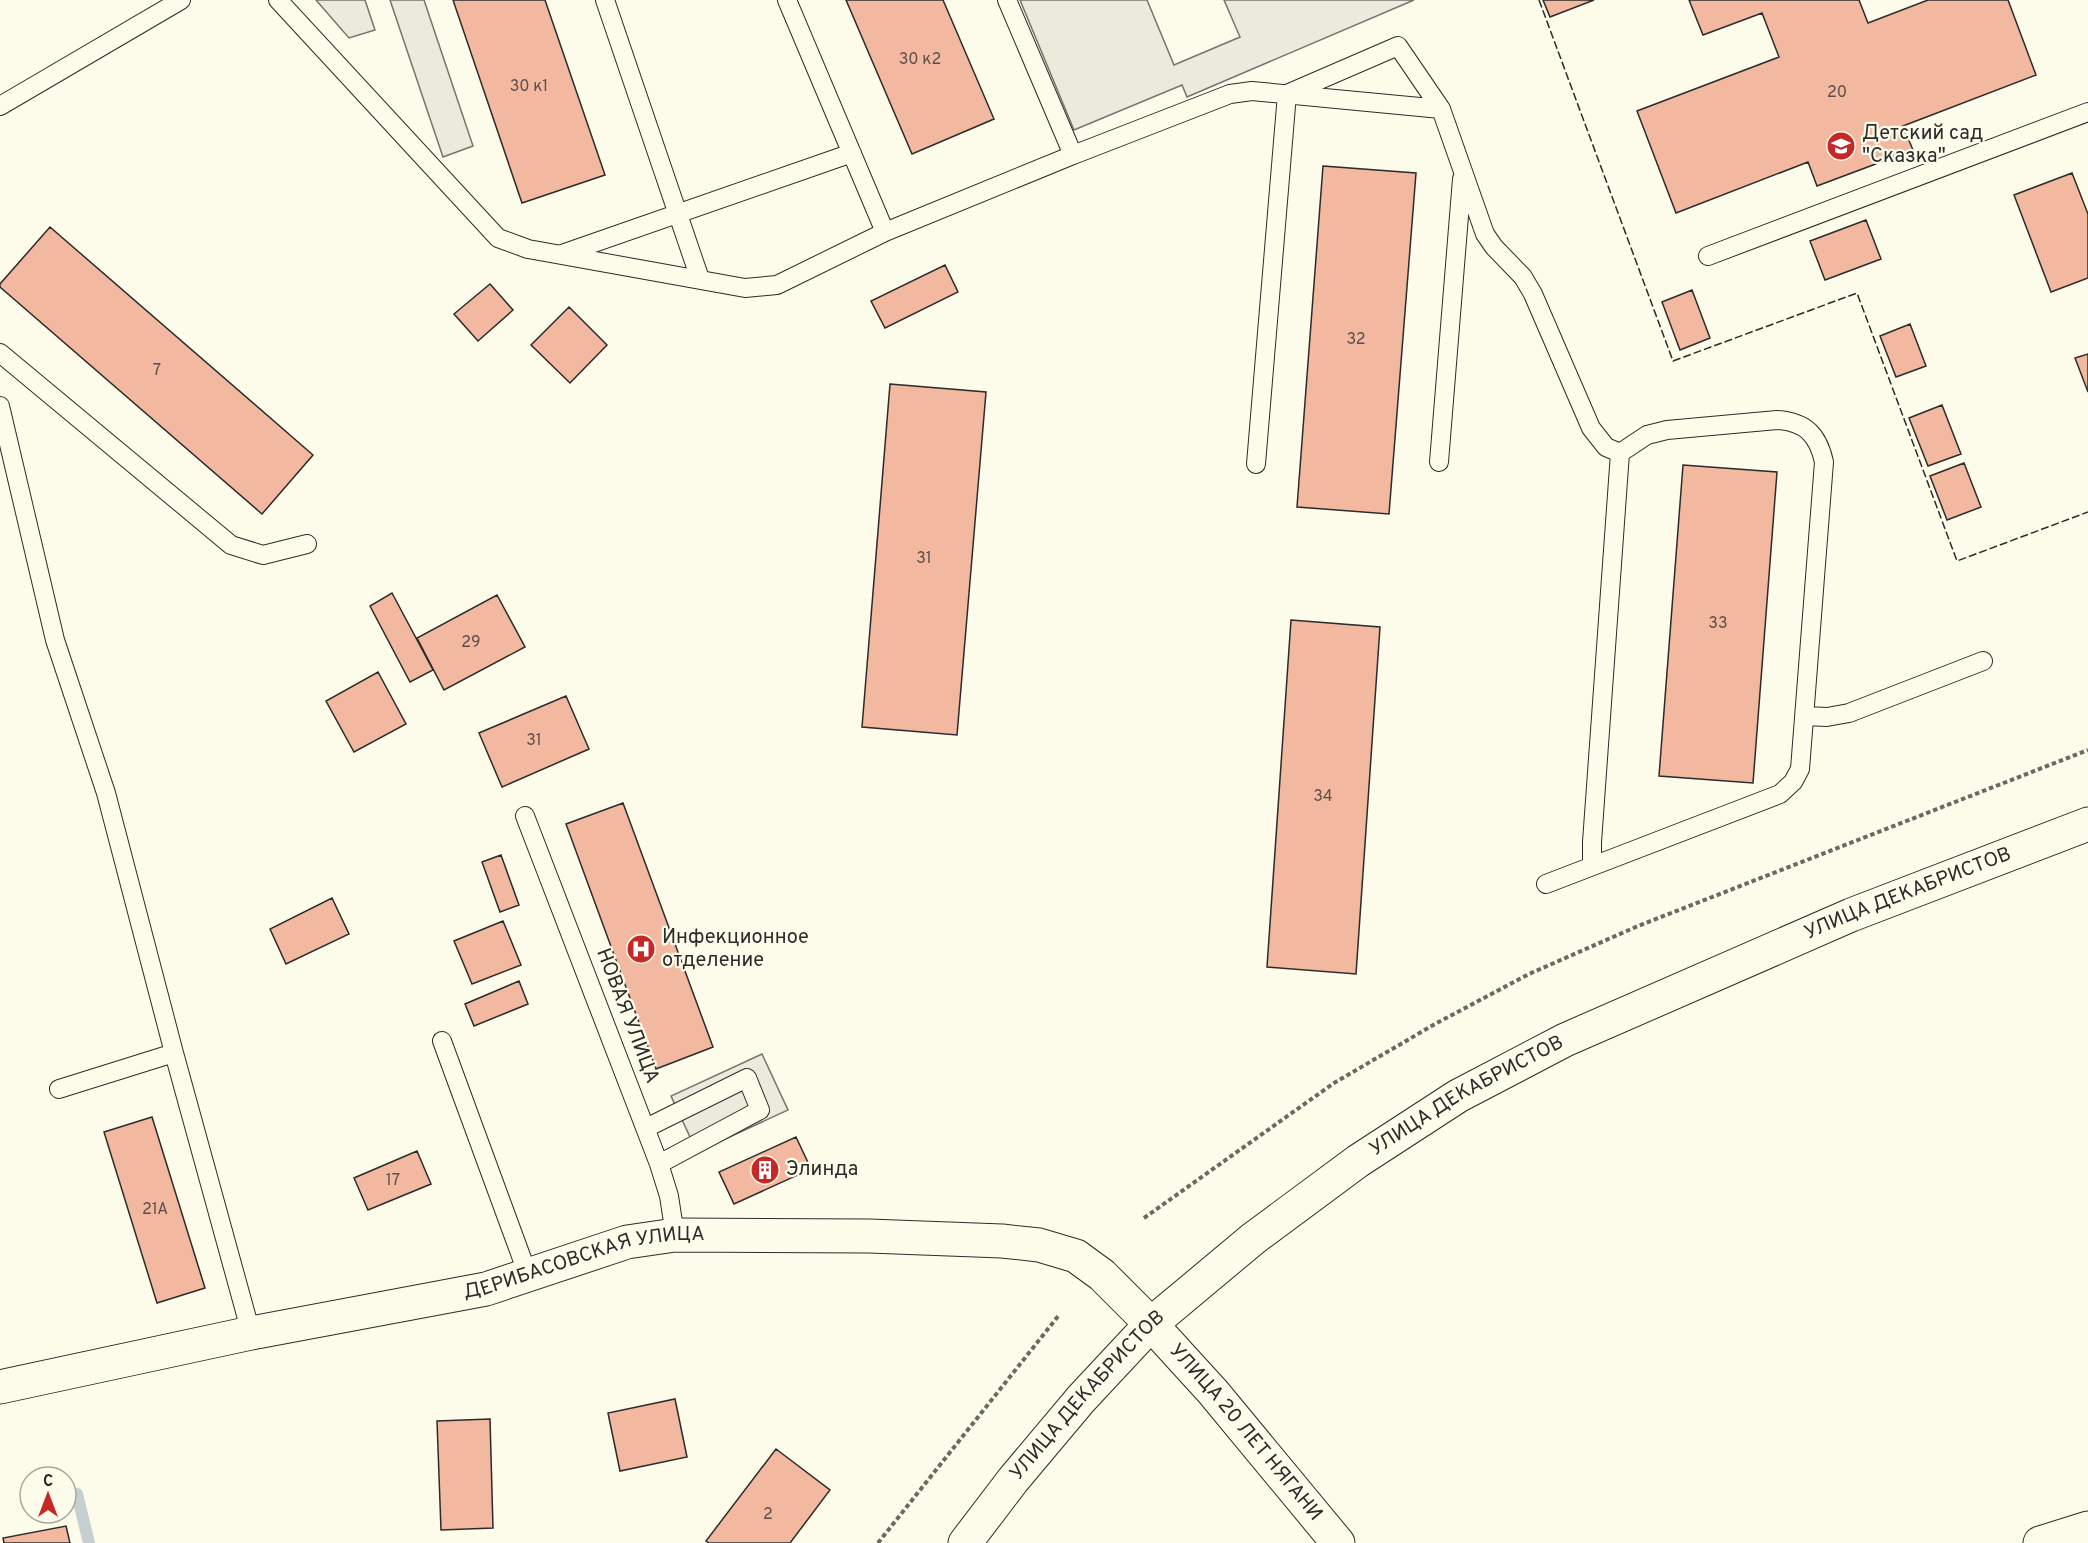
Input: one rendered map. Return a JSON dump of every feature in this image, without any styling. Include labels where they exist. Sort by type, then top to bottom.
[{"type":"street","name":"УЛИЦА ДЕКАБРИСТОВ","points":[[964,1543],[1081,1399],[1151,1324],[1254,1238],[1358,1161],[1458,1096],[1565,1040],[1851,915],[2088,824]]},
{"type":"street","name":"ДЕРИБАСОВСКАЯ УЛИЦА","points":[[0,1387],[251,1333],[486,1289],[627,1242],[675,1235],[869,1236],[1002,1241],[1039,1245],[1076,1256],[1102,1275],[1151,1324]]},
{"type":"street","name":"УЛИЦА 20 ЛЕТ НЯГАНИ","points":[[1151,1324],[1228,1410],[1338,1543]]},
{"type":"street","points":[[2040,1543],[2088,1528]]},
{"type":"lane","points":[[0,105],[181,0]]},
{"type":"lane","points":[[278,0],[498,238],[528,249],[745,288],[777,285],[885,232],[1230,94],[1251,91],[1441,108]]},
{"type":"lane","points":[[605,0],[700,279]]},
{"type":"lane","points":[[787,0],[885,232]]},
{"type":"lane","points":[[1007,0],[1073,155]]},
{"type":"lane","points":[[1287,94],[1398,46],[1441,108],[1485,234],[1494,247],[1523,277],[1533,294],[1591,428],[1606,447],[1620,453]]},
{"type":"lane","points":[[1256,464],[1287,94]]},
{"type":"lane","points":[[1708,256],[2088,112]]},
{"type":"lane","points":[[560,254],[852,153]]},
{"type":"lane","points":[[1439,462],[1463,171]]},
{"type":"lane","points":[[0,353],[231,545],[263,555],[308,544]]},
{"type":"lane","points":[[0,406],[55,640],[106,793],[251,1333]]},
{"type":"lane","points":[[1546,884],[1780,794],[1793,782],[1800,769],[1824,462],[1820,445],[1808,430],[1793,421],[1777,420],[1668,430],[1647,435],[1620,453]]},
{"type":"lane","points":[[1592,866],[1620,453]]},
{"type":"lane","points":[[1804,716],[1827,717],[1849,713],[1983,661]]},
{"type":"lane","name":"НОВАЯ УЛИЦА","points":[[525,816],[659,1164],[669,1196],[675,1235]]},
{"type":"lane","points":[[442,1041],[528,1275]]},
{"type":"lane","points":[[59,1089],[174,1053]]},
{"type":"lane","points":[[646,1128],[747,1078],[760,1110],[659,1164]]},
{"type":"path","points":[[1144,1218],[1334,1083],[1529,974],[1638,926],[2088,750]]},
{"type":"path","points":[[878,1543],[1059,1315]]},
{"type":"shaded area","points":[[316,0],[365,0],[375,30],[349,38]]},
{"type":"shaded area","points":[[390,0],[424,0],[473,146],[443,157]]},
{"type":"shaded area","points":[[1020,0],[1147,0],[1174,65],[1240,37],[1224,0],[1414,0],[1187,97],[1182,85],[1074,130]]},
{"type":"shaded area","points":[[762,1054],[788,1110],[697,1152],[671,1096]]},
{"type":"building","points":[[453,0],[545,0],[605,175],[522,203]]},
{"type":"building","points":[[846,0],[943,0],[994,119],[912,154]]},
{"type":"building","points":[[1543,0],[1594,0],[1550,17]]},
{"type":"building","points":[[1689,0],[1859,0],[1868,23],[1928,0],[2008,0],[2036,75],[1903,126],[1913,150],[1817,186],[1808,162],[1676,213],[1637,111],[1779,57],[1762,13],[1703,35]]},
{"type":"building","points":[[1323,166],[1416,173],[1389,514],[1297,507]]},
{"type":"building","points":[[2072,173],[2088,214],[2088,278],[2051,292],[2014,195]]},
{"type":"building","points":[[1866,220],[1881,259],[1825,280],[1810,241]]},
{"type":"building","points":[[50,227],[313,455],[262,514],[0,287],[0,284]]},
{"type":"building","points":[[945,265],[958,292],[885,328],[871,301]]},
{"type":"building","points":[[490,284],[513,310],[478,341],[454,314]]},
{"type":"building","points":[[1692,290],[1710,338],[1680,350],[1662,302]]},
{"type":"building","points":[[569,307],[607,345],[570,383],[531,345]]},
{"type":"building","points":[[1910,324],[1926,366],[1896,377],[1880,336]]},
{"type":"building","points":[[2088,354],[2088,392],[2075,358]]},
{"type":"building","points":[[890,384],[986,392],[957,735],[862,727]]},
{"type":"building","points":[[1942,405],[1961,454],[1928,466],[1909,418]]},
{"type":"building","points":[[1964,463],[1981,507],[1947,520],[1930,476]]},
{"type":"building","points":[[1683,465],[1777,472],[1753,783],[1659,776]]},
{"type":"building","points":[[392,593],[433,670],[410,682],[370,606]]},
{"type":"building","points":[[497,595],[525,647],[444,690],[417,638]]},
{"type":"building","points":[[1291,620],[1380,627],[1356,974],[1267,967]]},
{"type":"building","points":[[378,672],[406,724],[354,752],[326,701]]},
{"type":"building","points":[[566,696],[589,749],[502,787],[479,733]]},
{"type":"building","points":[[623,803],[713,1047],[656,1069],[566,824]]},
{"type":"building","points":[[501,855],[519,905],[500,912],[482,862]]},
{"type":"building","points":[[332,898],[349,934],[286,964],[270,929]]},
{"type":"building","points":[[503,921],[521,965],[472,984],[454,941]]},
{"type":"building","points":[[519,981],[528,1004],[474,1026],[465,1004]]},
{"type":"building","points":[[152,1117],[205,1288],[157,1303],[104,1132]]},
{"type":"building","name":"Элинда","points":[[796,1137],[811,1169],[734,1204],[719,1172]]},
{"type":"building","points":[[417,1151],[431,1184],[368,1210],[354,1178]]},
{"type":"building","points":[[675,1399],[687,1457],[620,1471],[608,1413]]},
{"type":"building","points":[[490,1419],[493,1528],[441,1530],[437,1421]]},
{"type":"building","points":[[776,1449],[830,1490],[790,1543],[709,1543],[706,1541]]},
{"type":"building","points":[[66,1526],[70,1543],[4,1543],[3,1538]]},
{"type":"waterway","points":[[78,1498],[89,1543]]},
{"type":"fence","points":[[1539,0],[1673,361],[1857,293],[1957,561],[2088,512]]},
{"type":"place","name":"Детский сад \"Сказка\"","points":[[1841,146]]},
{"type":"place","name":"Инфекционное отделение","points":[[641,949]]},
{"type":"place","name":"Элинда","points":[[765,1170]]}]
